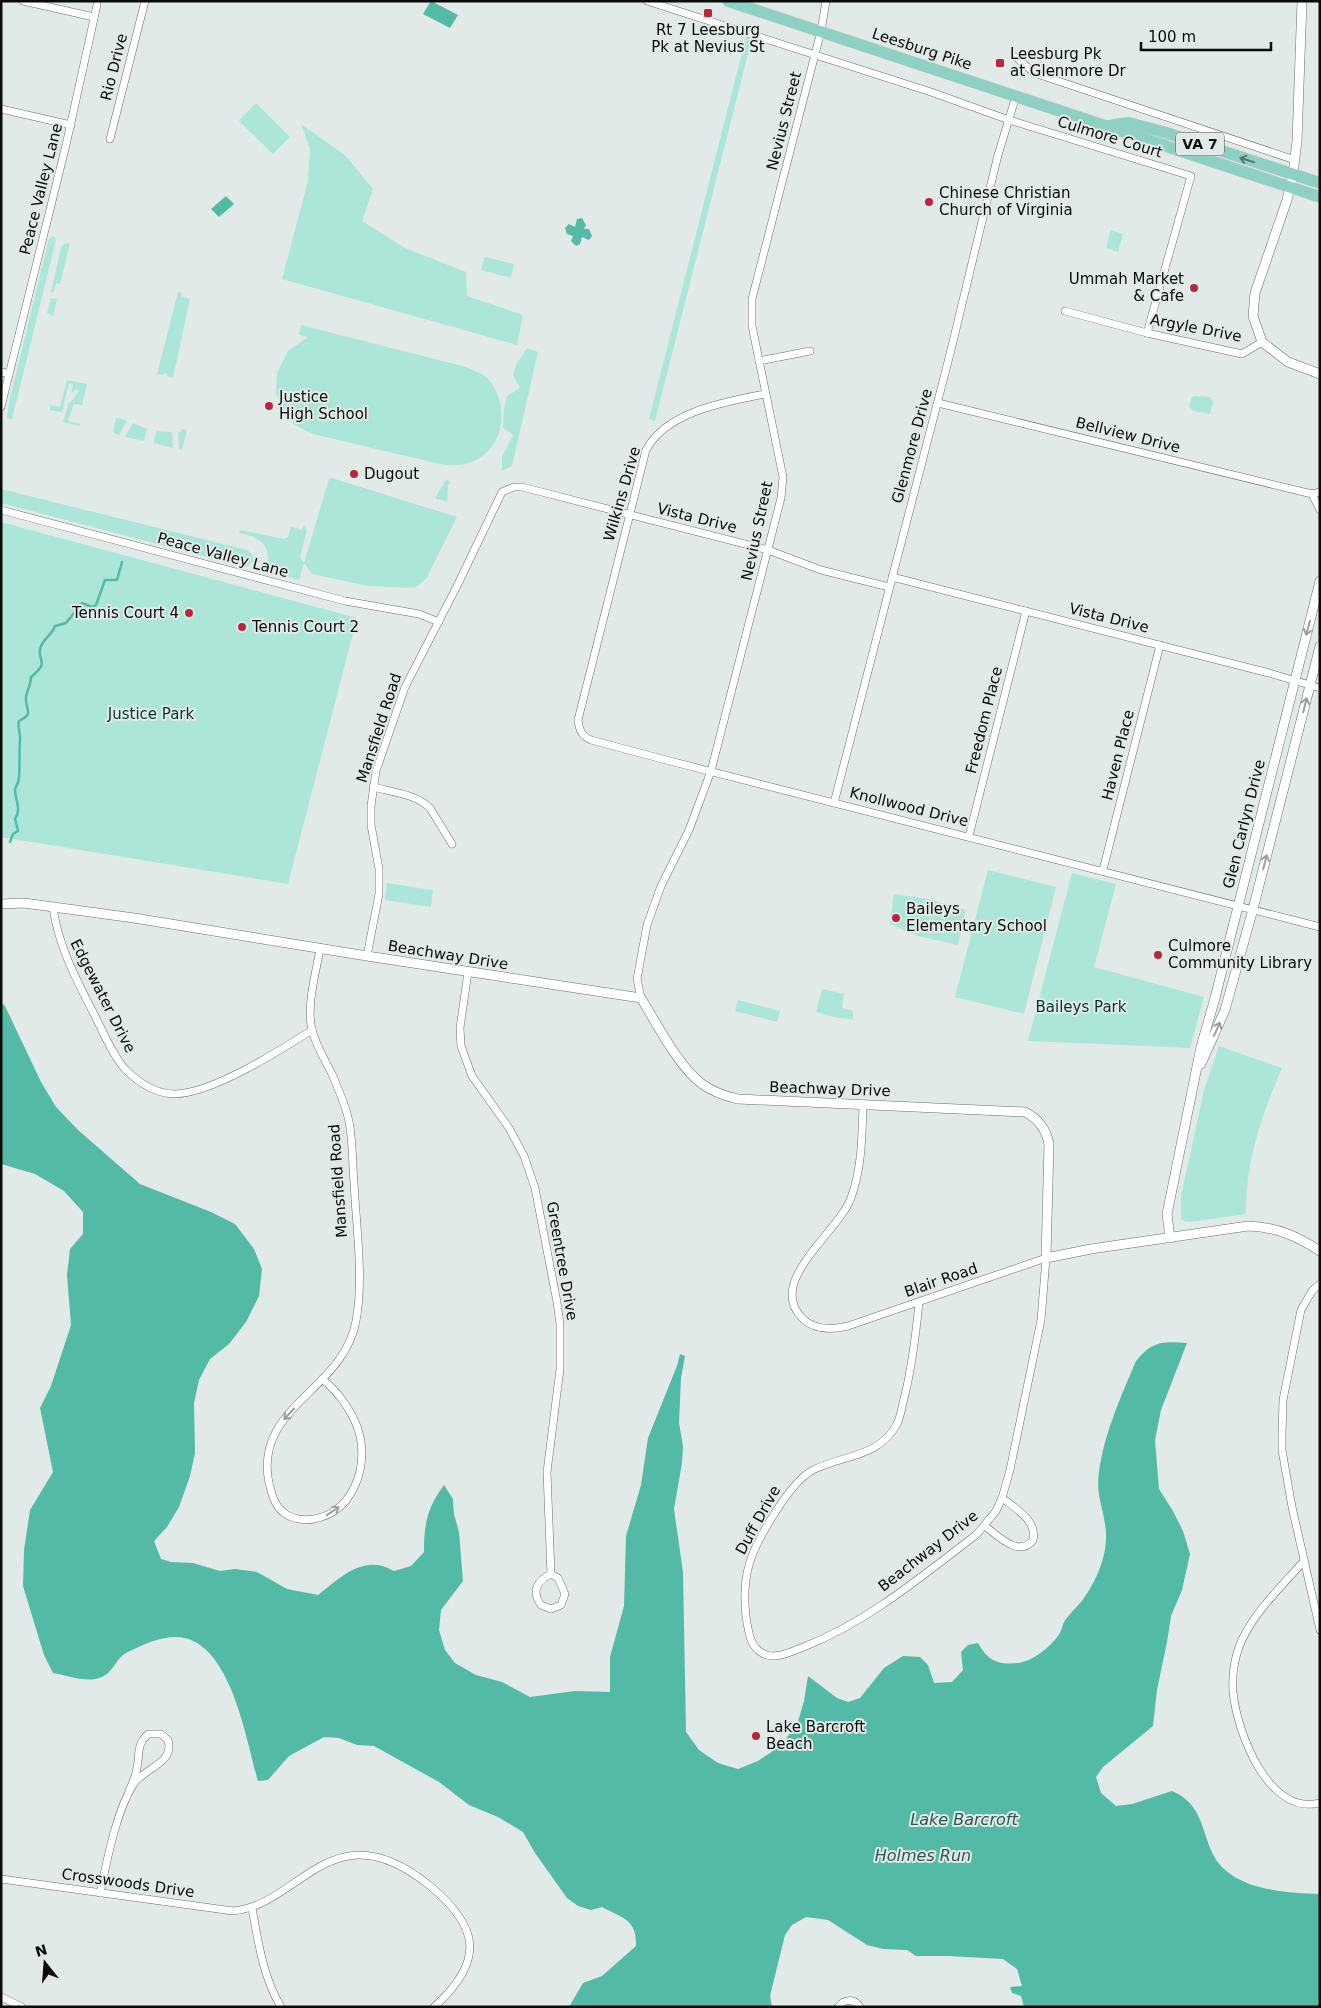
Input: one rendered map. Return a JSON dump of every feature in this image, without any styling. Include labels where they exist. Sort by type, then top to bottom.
[{"type":"main road","name":"Leesburg Pike","points":[[728,1],[1320,196]]},
{"type":"main road","name":"Leesburg Pike","points":[[1106,126],[1129,123],[1320,183]]},
{"type":"street","points":[[23,1],[94,17]]},
{"type":"street","name":"Rio Drive","points":[[110,139],[145,1]]},
{"type":"street","points":[[647,1],[931,92],[1009,120]]},
{"type":"street","name":"Nevius Street","points":[[641,998],[637,978],[652,906],[689,830],[711,771],[781,498],[783,483],[752,326],[752,299],[821,31],[826,1]]},
{"type":"street","points":[[1302,1],[1300,92],[1293,174],[1291,186],[1254,298],[1253,316],[1262,342],[1288,362],[1320,374]]},
{"type":"street","name":"Peace Valley Lane","points":[[1,407],[97,6]]},
{"type":"street","points":[[1016,57],[1034,73],[1295,160]]},
{"type":"street","name":"Glenmore Drive","points":[[834,803],[938,403],[998,154],[1016,96]]},
{"type":"street","points":[[1,109],[70,125]]},
{"type":"street","name":"Culmore Court","points":[[1009,120],[1191,176],[1147,333]]},
{"type":"street","name":"Argyle Drive","points":[[1065,311],[1147,333],[1242,354],[1262,342]]},
{"type":"street","points":[[759,361],[810,351]]},
{"type":"street","points":[[1,372],[9,374]]},
{"type":"street","name":"Wilkins Drive","points":[[596,646],[646,450],[658,434],[670,425],[706,407],[765,394]]},
{"type":"street","name":"Bellview Drive","points":[[938,403],[1312,494],[1320,492]]},
{"type":"street","name":"Vista Drive","points":[[498,496],[507,488],[522,487],[768,550],[820,570],[889,587]]},
{"type":"street","points":[[1312,494],[1320,510]]},
{"type":"street","name":"Mansfield Road","points":[[367,956],[375,922],[380,879],[371,825],[373,787],[405,687],[439,622],[498,496]]},
{"type":"street","name":"Peace Valley Lane","points":[[1,510],[345,601],[419,614],[439,622]]},
{"type":"street","name":"Vista Drive","points":[[892,577],[1320,688]]},
{"type":"street","name":"Glen Carlyn Drive","points":[[1170,1238],[1167,1214],[1201,1047],[1211,1016],[1320,581]]},
{"type":"street","name":"Freedom Place","points":[[969,836],[1026,611]]},
{"type":"street","name":"Haven Place","points":[[1103,870],[1160,645]]},
{"type":"street","name":"Knollwood Drive","points":[[596,646],[578,720],[578,725],[583,734],[591,740],[1320,927]]},
{"type":"street","name":"Glen Carlyn Drive","points":[[1196,1073],[1225,1010],[1254,909],[1320,646]]},
{"type":"street","points":[[373,787],[417,798],[426,803],[452,844]]},
{"type":"street","name":"Beachway Drive","points":[[1,904],[24,902],[641,998],[682,1064],[702,1084],[723,1096],[746,1100],[1017,1110],[1032,1115],[1039,1121],[1048,1136],[1049,1144],[1046,1258],[1041,1320],[1010,1470],[996,1511],[976,1535],[871,1612],[816,1642],[783,1654],[769,1656]]},
{"type":"street","name":"Edgewater Drive","points":[[53,907],[55,924],[63,950],[108,1041],[125,1069],[153,1090],[174,1094],[203,1089],[281,1050],[312,1030]]},
{"type":"street","name":"Mansfield Road","points":[[320,949],[310,1011],[312,1030],[332,1075],[348,1120],[359,1290],[356,1324],[336,1364],[281,1422],[272,1437],[267,1452],[268,1475],[277,1506],[284,1514],[308,1520],[323,1518],[338,1510],[350,1495],[359,1476],[362,1455],[360,1434],[353,1420],[334,1388],[322,1379]]},
{"type":"street","name":"Greentree Drive","points":[[468,972],[460,1028],[461,1046],[472,1076],[509,1128],[524,1156],[535,1188],[557,1302],[560,1324],[560,1368],[547,1472],[551,1574]]},
{"type":"street","name":"Blair Road","points":[[863,1104],[859,1171],[851,1199],[839,1221],[799,1270],[792,1289],[795,1308],[798,1313],[808,1323],[817,1327],[836,1329],[1046,1258],[1248,1226],[1266,1227],[1290,1233],[1320,1251]]},
{"type":"street","points":[[1320,1284],[1312,1291],[1300,1310],[1290,1357],[1282,1412],[1282,1450],[1303,1562],[1320,1630]]},
{"type":"street","name":"Duff Drive","points":[[769,1656],[758,1651],[753,1645],[749,1634],[745,1586],[752,1555],[775,1513],[797,1481],[813,1470],[873,1449],[889,1435],[897,1424],[910,1368],[919,1302]]},
{"type":"street","points":[[985,1526],[1014,1546],[1025,1546],[1033,1540],[1031,1524],[1002,1498]]},
{"type":"street","points":[[1303,1562],[1271,1599],[1245,1636],[1235,1662],[1233,1690],[1238,1719],[1243,1734],[1272,1787],[1291,1801],[1310,1805],[1320,1803]]},
{"type":"street","points":[[551,1574],[558,1578],[565,1594],[561,1605],[551,1609],[545,1608],[539,1602],[536,1590],[541,1579],[551,1574]]},
{"type":"street","points":[[100,1893],[116,1830],[129,1791],[138,1766],[138,1750],[142,1739],[148,1734],[161,1734],[169,1743],[168,1754],[165,1759],[142,1774],[129,1791]]},
{"type":"street","points":[[281,2007],[271,1988],[265,1970],[252,1908],[276,1896],[318,1867],[345,1857],[367,1856],[382,1858],[409,1870],[453,1907],[468,1931],[470,1941],[467,1964],[463,1975],[450,1993],[434,2007]]},
{"type":"street","name":"Crosswoods Drive","points":[[1,1879],[233,1911],[252,1908]]},
{"type":"street","points":[[1,1997],[22,2007]]},
{"type":"street","points":[[838,2007],[844,2001],[849,2000],[854,2001],[860,2007]]},
{"type":"green space","points":[[746,37],[751,42],[655,421],[649,419]]},
{"type":"green space","points":[[256,103],[290,137],[273,154],[239,121]]},
{"type":"green space","points":[[301,124],[346,156],[373,189],[362,221],[405,248],[466,272],[467,296],[523,315],[517,345],[282,279],[308,181],[310,149]]},
{"type":"green space","points":[[1111,230],[1123,234],[1118,252],[1106,248]]},
{"type":"green space","points":[[54,236],[56,240],[12,419],[7,418],[9,402],[49,239]]},
{"type":"green space","points":[[70,243],[60,284],[56,283],[53,293],[51,292],[61,248],[64,244]]},
{"type":"green space","points":[[485,257],[514,264],[511,278],[481,270]]},
{"type":"green space","points":[[178,292],[182,293],[181,297],[190,299],[173,378],[169,377],[166,373],[157,374]]},
{"type":"green space","points":[[51,298],[57,299],[53,316],[47,313]]},
{"type":"green space","points":[[301,325],[466,367],[487,378],[499,399],[501,411],[501,423],[493,446],[474,461],[461,465],[444,465],[313,434],[295,425],[283,411],[276,393],[277,373],[288,351],[308,337],[299,335]]},
{"type":"green space","points":[[527,348],[538,352],[512,466],[502,471],[502,457],[513,435],[503,428],[504,408],[507,396],[520,388],[513,375],[516,365]]},
{"type":"green space","points":[[67,380],[87,384],[82,405],[74,404],[68,421],[81,424],[79,426],[63,422],[69,402],[79,391],[76,389],[71,394],[73,384],[69,383],[62,412],[50,410],[50,405],[60,407]]},
{"type":"green space","points":[[1192,397],[1210,397],[1213,402],[1210,414],[1193,411],[1189,406]]},
{"type":"green space","points":[[116,418],[127,420],[119,435],[113,432]]},
{"type":"green space","points":[[133,423],[147,429],[144,441],[125,437]]},
{"type":"green space","points":[[181,429],[187,430],[182,450],[179,449],[178,432],[182,432]]},
{"type":"green space","points":[[156,431],[172,432],[173,448],[154,443]]},
{"type":"green space","points":[[332,478],[457,517],[426,579],[415,588],[368,586],[312,574],[304,563],[329,479]]},
{"type":"green space","points":[[446,480],[450,481],[447,502],[435,498]]},
{"type":"green space","points":[[1,489],[247,550],[253,555],[253,561],[247,567],[241,566],[1,503]]},
{"type":"green space","name":"Justice Park","points":[[1,522],[357,618],[288,884],[1,837]]},
{"type":"green space","points":[[304,525],[307,530],[300,557],[304,563],[299,580],[269,571],[266,548],[260,540],[239,533],[240,530],[284,539],[288,537],[291,527],[302,530]]},
{"type":"green space","points":[[988,870],[1056,887],[1024,1014],[955,997]]},
{"type":"green space","name":"Baileys Park","points":[[1072,873],[1116,884],[1094,967],[1204,997],[1190,1048],[1028,1041]]},
{"type":"green space","points":[[387,883],[433,890],[431,907],[385,900]]},
{"type":"green space","points":[[894,894],[928,899],[966,910],[958,945],[918,936],[890,924]]},
{"type":"green space","points":[[822,989],[844,994],[842,1008],[853,1011],[853,1019],[838,1018],[816,1012]]},
{"type":"green space","points":[[738,1000],[780,1011],[777,1022],[735,1011]]},
{"type":"green space","points":[[1219,1046],[1282,1068],[1256,1139],[1248,1176],[1246,1214],[1190,1222],[1181,1220],[1181,1196],[1204,1090]]},
{"type":"water","points":[[431,1],[458,15],[450,28],[423,14]]},
{"type":"water","points":[[226,196],[234,204],[219,217],[211,209]]},
{"type":"water","points":[[582,218],[586,225],[584,229],[589,229],[592,236],[589,240],[582,237],[580,244],[576,246],[571,241],[573,236],[567,234],[565,228],[569,224],[575,227],[577,219]]},
{"type":"water","name":"Lake Barcroft","points":[[1,1003],[5,1006],[41,1082],[56,1107],[78,1130],[140,1184],[211,1212],[235,1224],[254,1249],[262,1269],[259,1296],[246,1322],[229,1344],[210,1359],[199,1380],[194,1403],[195,1453],[190,1476],[179,1507],[167,1527],[154,1541],[161,1559],[171,1562],[193,1563],[220,1571],[235,1569],[257,1572],[287,1589],[318,1595],[344,1575],[363,1566],[383,1566],[394,1571],[411,1566],[424,1552],[425,1533],[430,1509],[444,1485],[453,1499],[454,1514],[459,1532],[463,1581],[441,1610],[439,1630],[445,1650],[455,1663],[476,1675],[502,1682],[530,1697],[575,1691],[610,1692],[610,1657],[624,1606],[626,1536],[641,1485],[648,1438],[680,1354],[685,1356],[681,1378],[679,1423],[683,1446],[674,1509],[683,1572],[686,1732],[699,1750],[718,1763],[738,1769],[758,1761],[779,1747],[797,1725],[804,1701],[808,1676],[837,1698],[848,1702],[860,1698],[884,1668],[903,1656],[920,1657],[928,1665],[934,1683],[952,1682],[963,1670],[961,1652],[968,1645],[978,1643],[990,1658],[999,1662],[1018,1663],[1029,1660],[1050,1645],[1059,1634],[1066,1619],[1087,1594],[1101,1565],[1106,1545],[1106,1534],[1098,1489],[1100,1465],[1110,1425],[1136,1361],[1147,1349],[1158,1344],[1171,1342],[1187,1343],[1161,1410],[1155,1440],[1159,1489],[1183,1531],[1190,1554],[1182,1590],[1171,1616],[1157,1690],[1153,1726],[1103,1767],[1096,1777],[1101,1793],[1116,1806],[1132,1804],[1172,1791],[1184,1798],[1199,1816],[1216,1859],[1224,1869],[1245,1882],[1269,1889],[1320,1894],[1320,2007],[1024,2007],[1021,1996],[1012,1993],[1010,1987],[1022,1986],[1017,1969],[1003,1959],[916,1956],[907,1950],[883,1949],[867,1945],[828,1920],[806,1917],[792,1925],[785,1935],[770,1996],[772,2007],[569,2007],[583,1983],[602,1976],[636,1946],[636,1937],[631,1925],[622,1917],[602,1907],[591,1910],[578,1906],[567,1898],[535,1853],[523,1832],[498,1817],[469,1805],[439,1782],[374,1746],[357,1745],[339,1738],[324,1737],[289,1756],[268,1780],[258,1781],[233,1694],[223,1672],[210,1654],[195,1642],[176,1637],[150,1642],[123,1655],[108,1673],[96,1679],[89,1680],[53,1673],[44,1655],[23,1586],[24,1550],[30,1510],[53,1472],[40,1408],[51,1386],[71,1325],[67,1275],[70,1249],[83,1234],[83,1212],[64,1191],[35,1174],[1,1164]]},
{"type":"waterway","points":[[10,842],[13,834],[18,831],[15,819],[18,812],[15,789],[19,781],[19,721],[28,714],[26,697],[31,677],[42,664],[41,646],[55,626],[66,623],[82,603],[92,607],[96,605],[105,580],[117,580],[122,562]]},
{"type":"place","name":"Rt 7 Leesburg Pk at Nevius St","points":[[708,13]]},
{"type":"place","name":"Leesburg Pk at Glenmore Dr","points":[[1000,63]]},
{"type":"place","name":"Chinese Christian Church of Virginia","points":[[929,202]]},
{"type":"place","name":"Ummah Market & Cafe","points":[[1194,288]]},
{"type":"place","name":"Justice High School","points":[[269,406]]},
{"type":"place","name":"Dugout","points":[[354,474]]},
{"type":"place","name":"Tennis Court 4","points":[[189,613]]},
{"type":"place","name":"Tennis Court 2","points":[[242,627]]},
{"type":"place","name":"Baileys Elementary School","points":[[896,918]]},
{"type":"place","name":"Culmore Community Library","points":[[1158,955]]},
{"type":"place","name":"Lake Barcroft Beach","points":[[756,1736]]},
{"type":"water label","name":"Holmes Run","points":[[923,1855]]}]
